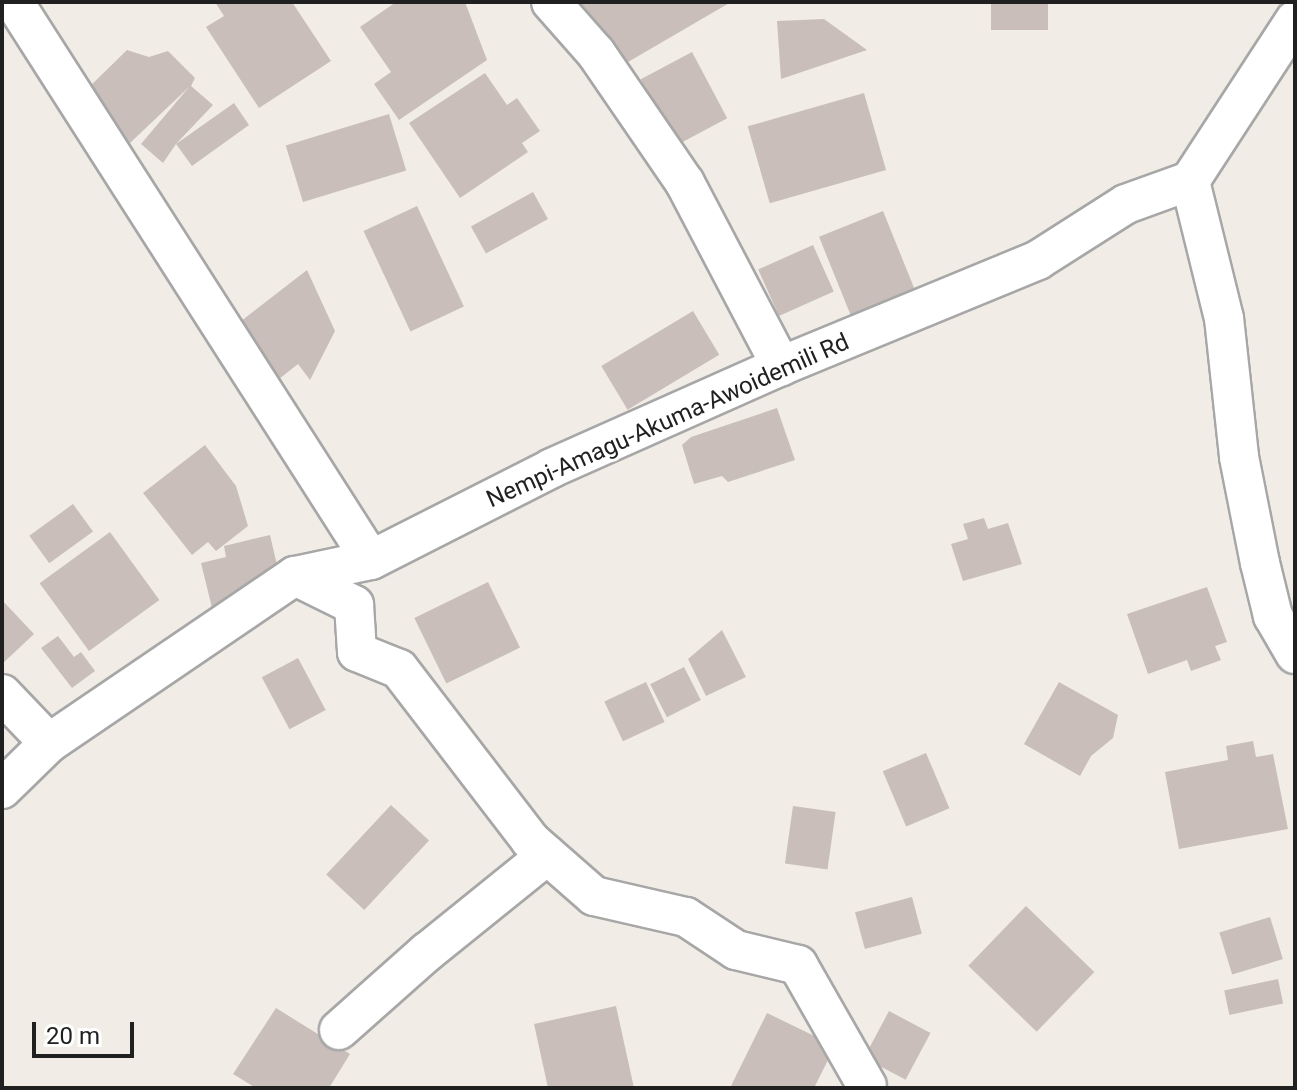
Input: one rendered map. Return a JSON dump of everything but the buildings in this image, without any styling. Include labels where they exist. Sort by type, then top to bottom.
[{"type":"street","points":[[14,2],[371,560]]},
{"type":"street","points":[[551,2],[596,53],[685,183],[781,366]]},
{"type":"street","points":[[1295,20],[1190,181],[1224,318],[1239,457],[1260,563],[1273,616],[1295,654]]},
{"type":"street","name":"Nempi-Amagu-Akuma-Awoidemili Rd","points":[[2,789],[49,743],[295,576],[371,560],[552,468],[781,366],[938,304],[1038,260],[1126,204],[1190,181]]},
{"type":"street","points":[[295,576],[354,605],[357,652],[399,669],[530,840],[594,896],[686,917],[736,950],[798,965],[867,1086]]},
{"type":"street","points":[[2,694],[49,743]]},
{"type":"street","points":[[339,1030],[427,952],[547,855]]}]
